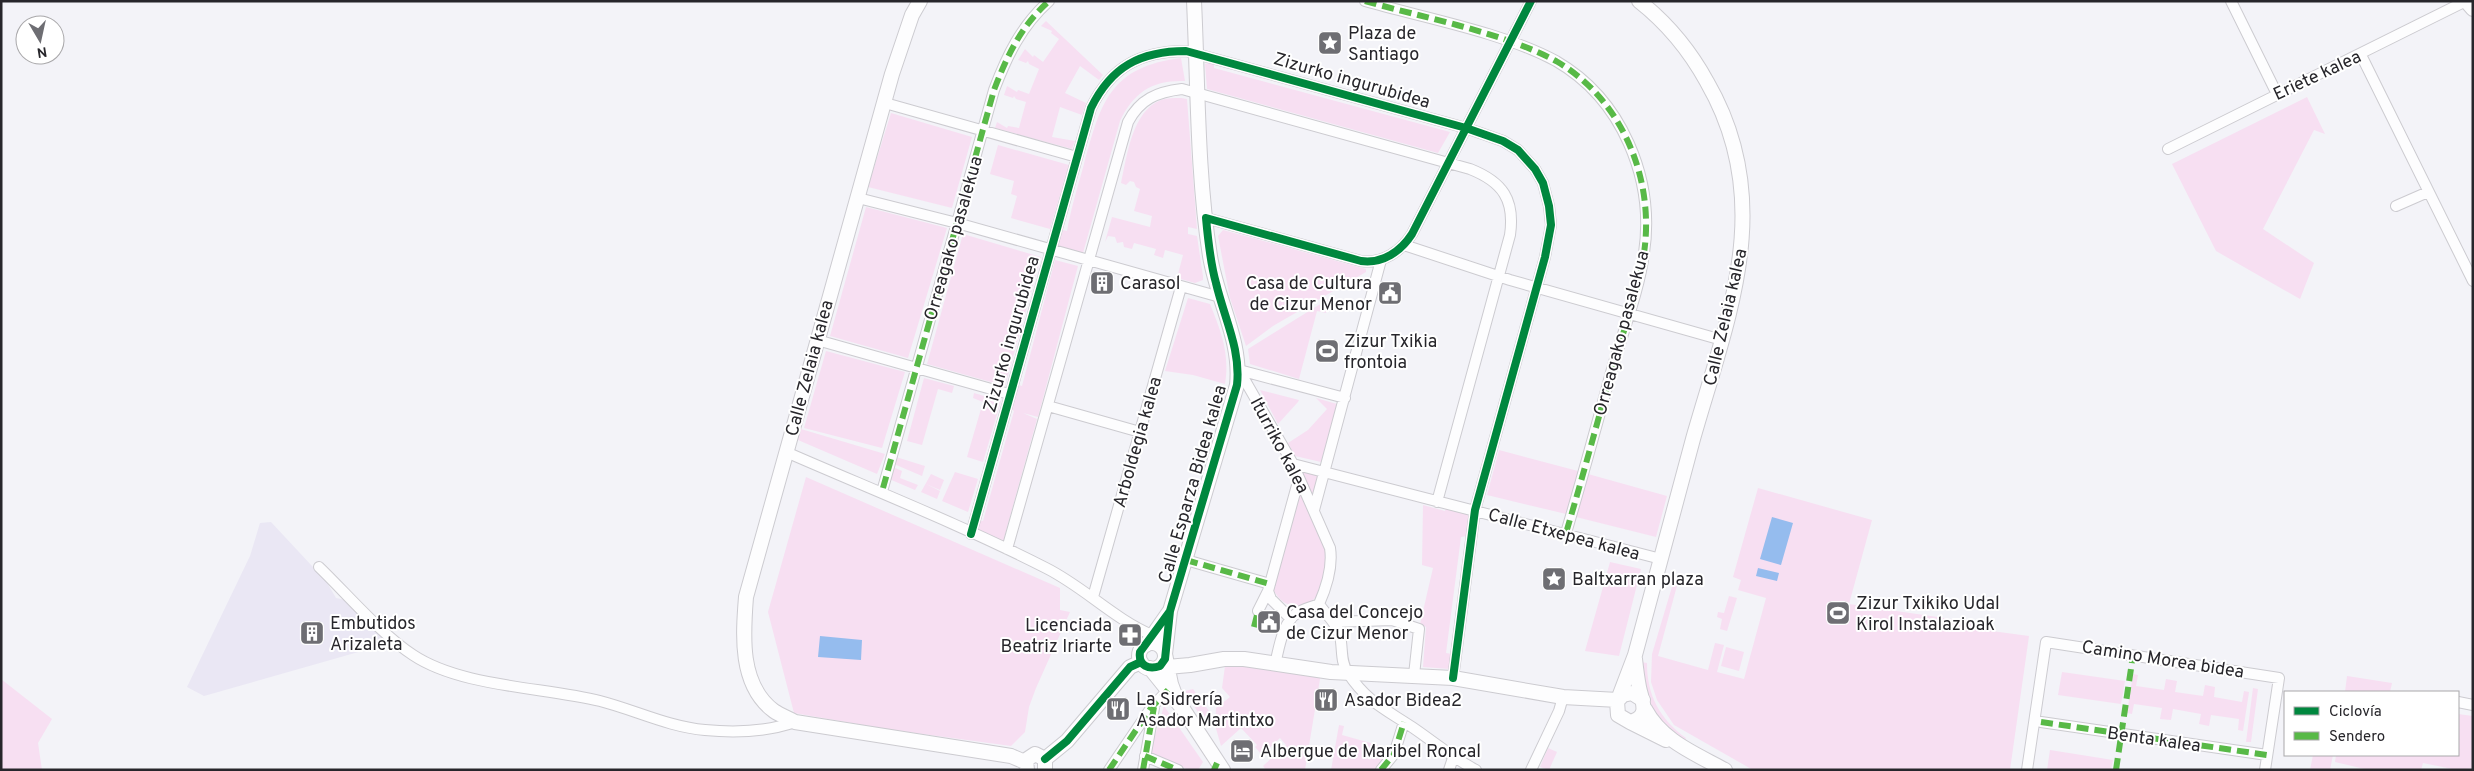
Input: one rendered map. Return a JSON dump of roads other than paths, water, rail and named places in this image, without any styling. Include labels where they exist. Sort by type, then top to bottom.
[{"type":"street","name":"Calle Zelaia kalea","points":[[920,1],[904,37],[746,597],[743,625],[745,653],[749,675],[759,695],[773,710],[795,722],[1011,756],[1026,766]]},
{"type":"street","name":"Orreagako pasalekua","points":[[883,488],[994,90],[1008,55],[1035,14],[1049,1]]},
{"type":"street","name":"Calle Esparza Bidea kalea","points":[[1166,660],[1170,611],[1237,386],[1239,370],[1235,344],[1220,297],[1210,256],[1198,93],[1194,1]]},
{"type":"street","name":"Orreagako pasalekua","points":[[1365,1],[1511,41],[1550,59],[1573,73],[1603,102],[1628,140],[1642,182],[1646,227],[1644,253],[1566,533]]},
{"type":"street","points":[[1206,218],[1358,260],[1369,262],[1382,260],[1404,245],[1532,1]]},
{"type":"street","name":"Calle Zelaia kalea","points":[[1618,699],[1635,655],[1722,340],[1740,266],[1744,229],[1743,190],[1735,144],[1716,97],[1701,72],[1667,26],[1639,1]]},
{"type":"street","points":[[2231,1],[2277,94]]},
{"type":"street","points":[[2466,1],[2473,9]]},
{"type":"street","name":"Eriete kalea","points":[[2168,149],[2277,94],[2361,55],[2466,1]]},
{"type":"street","name":"Zizurko ingurubidea","points":[[971,534],[1090,108],[1100,90],[1113,76],[1145,55],[1178,51],[1197,53],[1466,128],[1503,141],[1518,150],[1543,183],[1551,225],[1475,510],[1453,678]]},
{"type":"street","points":[[2361,55],[2473,281]]},
{"type":"street","points":[[1007,548],[1128,122],[1133,112],[1141,104],[1164,91],[1182,89],[1486,175],[1496,183],[1506,197],[1512,221],[1499,276],[1437,502]]},
{"type":"street","points":[[885,103],[1077,157]]},
{"type":"street","points":[[2396,206],[2428,192]]},
{"type":"street","points":[[858,198],[957,223],[1220,297]]},
{"type":"street","points":[[1404,245],[1499,276],[1722,340]]},
{"type":"street","points":[[1314,510],[1382,260]]},
{"type":"street","name":"Arboldegia kalea","points":[[1093,597],[1181,287]]},
{"type":"street","points":[[817,340],[1010,394]]},
{"type":"street","name":"Iturriko kalea","points":[[1239,370],[1345,398]]},
{"type":"street","name":"Iturriko kalea","points":[[1239,370],[1293,464],[1330,548],[1332,560],[1325,590],[1319,604]]},
{"type":"street","points":[[1048,406],[1140,432]]},
{"type":"street","points":[[786,452],[971,534],[1007,548],[1049,569],[1093,597],[1155,644],[1166,660],[1178,703]]},
{"type":"street","name":"Calle Etxepea kalea","points":[[1293,464],[1661,559]]},
{"type":"street","points":[[1258,611],[1269,588],[1299,478]]},
{"type":"street","points":[[1186,560],[1269,588],[1275,603],[1291,619]]},
{"type":"street","points":[[319,567],[413,656],[468,677],[563,692],[626,708],[667,722],[704,730],[755,732],[775,729],[795,722]]},
{"type":"street","points":[[1275,664],[1281,639],[1291,619],[1319,604],[1334,622],[1340,635],[1342,657],[1347,672],[1368,700],[1404,722],[1453,758],[1476,770]]},
{"type":"street","name":"Calle Esparza Bidea kalea","points":[[1149,640],[1170,611]]},
{"type":"street","points":[[1334,622],[1392,620],[1419,628],[1414,675]]},
{"type":"street","points":[[1149,640],[1140,652],[1145,665],[1178,703],[1218,768]]},
{"type":"street","name":"Camino Morea bidea","points":[[2027,770],[2046,642],[2279,678],[2267,755]]},
{"type":"street","name":"Calle Zelaia kalea","points":[[1635,655],[1637,680],[1644,705]]},
{"type":"street","points":[[1166,660],[1190,666],[1224,659],[1244,659],[1347,672],[1453,678],[1567,697],[1618,699],[1632,693],[1644,705],[1662,733],[1671,741]]},
{"type":"street","points":[[1026,766],[1028,757],[1035,754],[1045,764],[1130,667],[1160,666],[1166,660]]},
{"type":"street","points":[[1109,770],[1155,705],[1168,690]]},
{"type":"street","points":[[1567,697],[1671,741],[1725,770]]},
{"type":"street","points":[[1531,770],[1558,711],[1567,697]]},
{"type":"street","points":[[1618,699],[1616,711],[1626,721]]},
{"type":"street","points":[[2459,702],[2473,705]]},
{"type":"street","points":[[1142,770],[1155,705]]},
{"type":"street","points":[[1626,721],[1641,717],[1644,705]]},
{"type":"street","points":[[1382,770],[1394,754],[1404,722]]},
{"type":"street","name":"Benta kalea","points":[[2041,722],[2267,755]]},
{"type":"street","points":[[2264,770],[2267,755]]},
{"type":"street","points":[[1145,756],[1178,770]]},
{"type":"street","points":[[1448,770],[1453,758]]},
{"type":"water","points":[[1772,517],[1793,523],[1781,565],[1760,559]]},
{"type":"water","points":[[1758,568],[1779,573],[1777,581],[1756,576]]},
{"type":"water","points":[[820,636],[862,640],[861,660],[818,657]]},
{"type":"place","name":"Plaza de Santiago","points":[[1330,43]]},
{"type":"place","name":"Carasol","points":[[1102,283]]},
{"type":"place","name":"Casa de Cultura de Cizur Menor","points":[[1390,293]]},
{"type":"place","name":"Zizur Txikia frontoia","points":[[1327,351]]},
{"type":"place","name":"Baltxarran plaza","points":[[1554,579]]},
{"type":"place","name":"Zizur Txikiko Udal Kirol Instalazioak","points":[[1838,613]]},
{"type":"place","name":"Casa del Concejo de Cizur Menor","points":[[1269,622]]},
{"type":"place","name":"Embutidos Arizaleta","points":[[312,633]]},
{"type":"place","name":"Licenciada Beatriz Iriarte","points":[[1130,635]]},
{"type":"place","name":"Asador Bidea2","points":[[1326,700]]},
{"type":"place","name":"La Sidrería Asador Martintxo","points":[[1118,709]]},
{"type":"place","name":"Albergue de Maribel Roncal","points":[[1242,751]]}]
